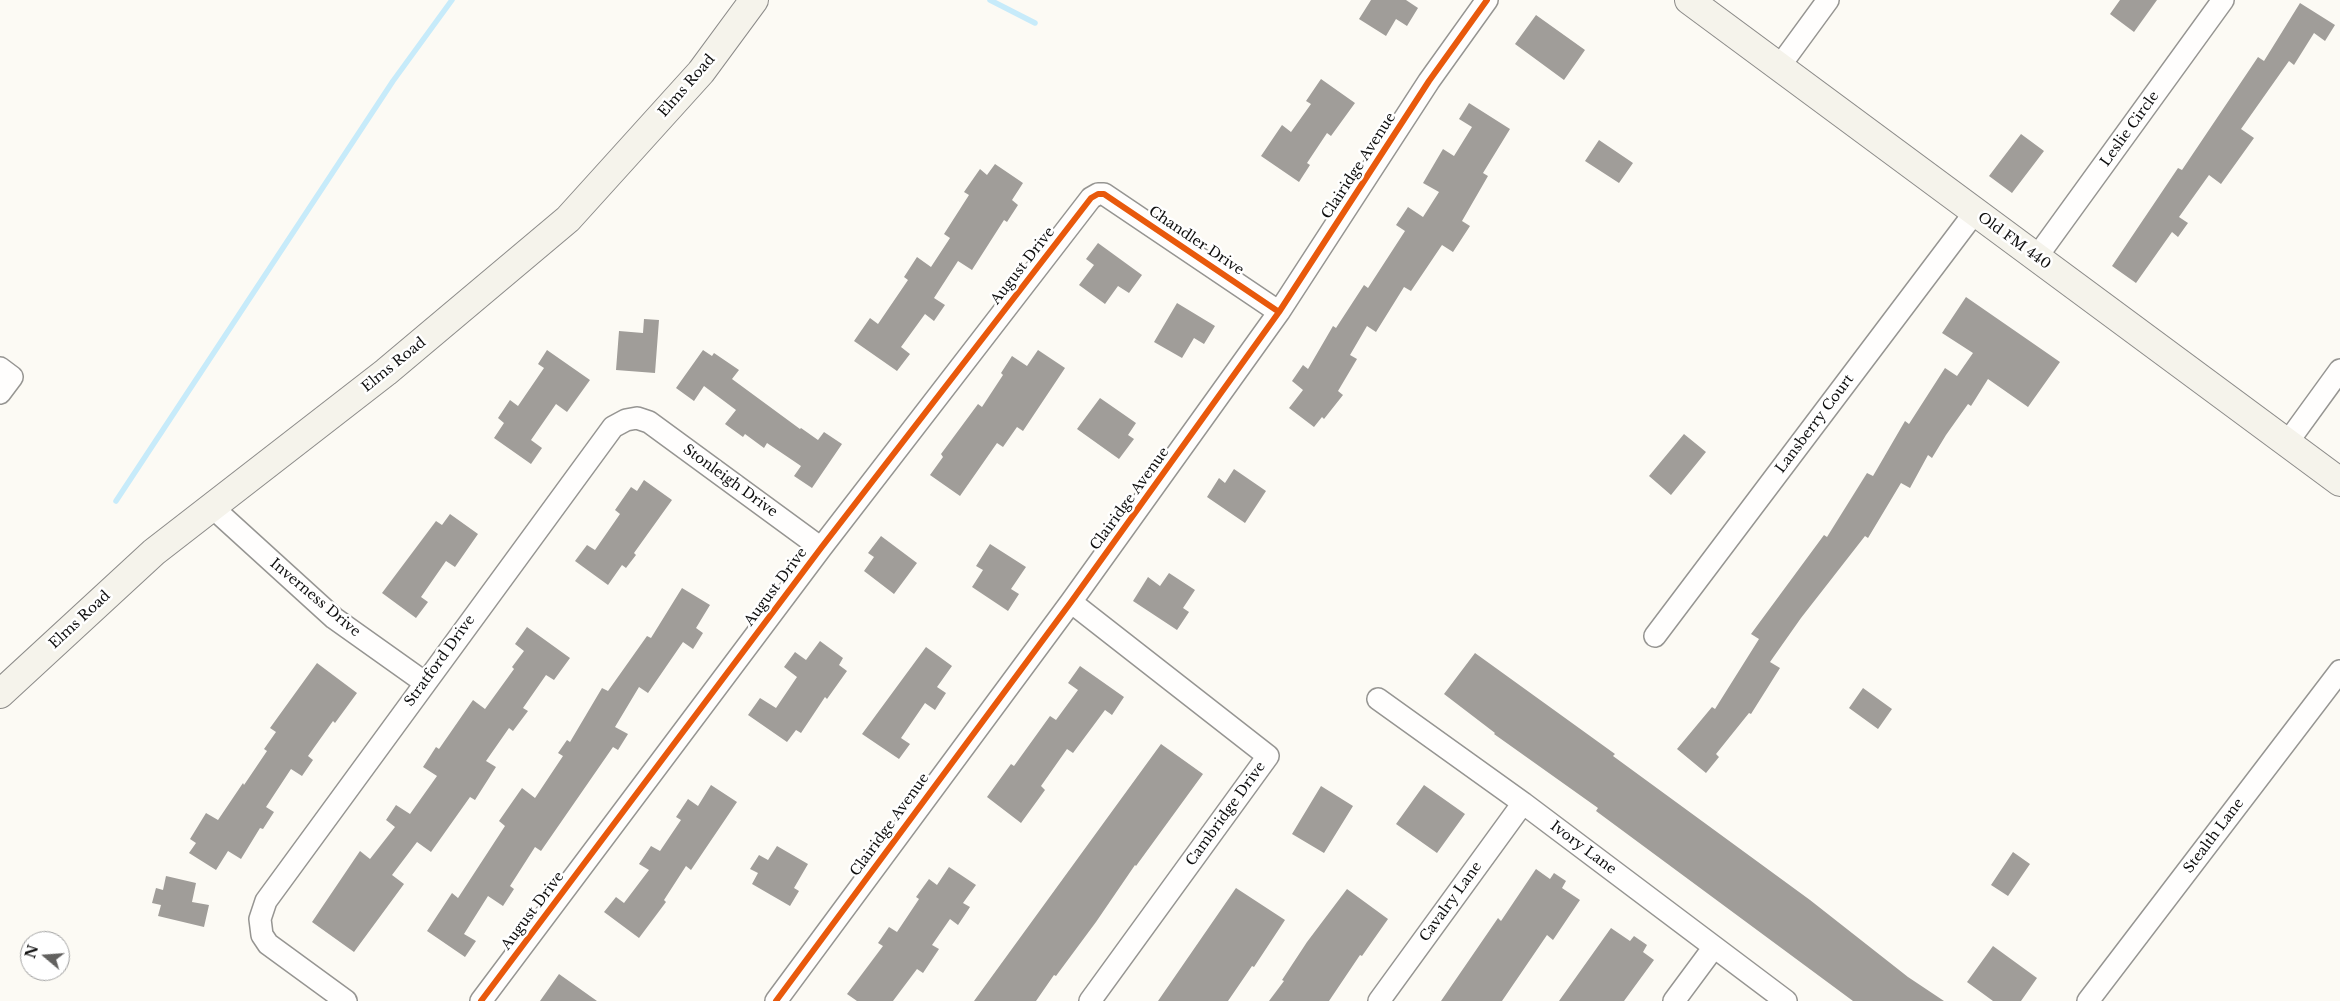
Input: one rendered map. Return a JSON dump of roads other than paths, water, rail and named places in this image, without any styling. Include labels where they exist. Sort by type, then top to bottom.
[{"type":"main road","name":"Elms Road","points":[[0,694],[154,552],[386,372],[568,219],[701,72],[754,0]]},
{"type":"main road","name":"Old FM 440","points":[[1689,0],[2340,482]]},
{"type":"street","name":"Clairidge Avenue","points":[[776,1001],[1071,602],[1279,312],[1429,81],[1487,0]]},
{"type":"street","points":[[1779,67],[1828,0]]},
{"type":"street","name":"Leslie Circle","points":[[2036,258],[2223,0]]},
{"type":"street","name":"Chandler Drive","points":[[1098,194],[1104,194],[1279,312]]},
{"type":"street","name":"August Drive","points":[[481,1001],[821,548],[1091,198],[1098,194]]},
{"type":"street","name":"Lansberry Court","points":[[1655,636],[1975,212]]},
{"type":"street","points":[[2287,443],[2340,370]]},
{"type":"street","name":"Stonleigh Drive","points":[[637,418],[649,422],[821,548]]},
{"type":"street","name":"Stratford Drive","points":[[346,1001],[268,944],[262,935],[260,919],[266,901],[424,682],[613,427],[626,420],[637,418]]},
{"type":"street","name":"Inverness Drive","points":[[212,507],[334,618],[424,682]]},
{"type":"street","name":"Cambridge Drive","points":[[1071,602],[1268,756],[1090,1001]]},
{"type":"street","name":"Stealth Lane","points":[[2088,1001],[2340,671]]},
{"type":"street","name":"Ivory Lane","points":[[1378,699],[1524,803],[1786,1001]]},
{"type":"street","name":"Cavalry Lane","points":[[1379,1001],[1524,803]]},
{"type":"street","points":[[1674,1001],[1714,947]]},
{"type":"waterway","points":[[116,501],[393,81],[452,0]]},
{"type":"waterway","points":[[990,0],[1035,23]]}]
